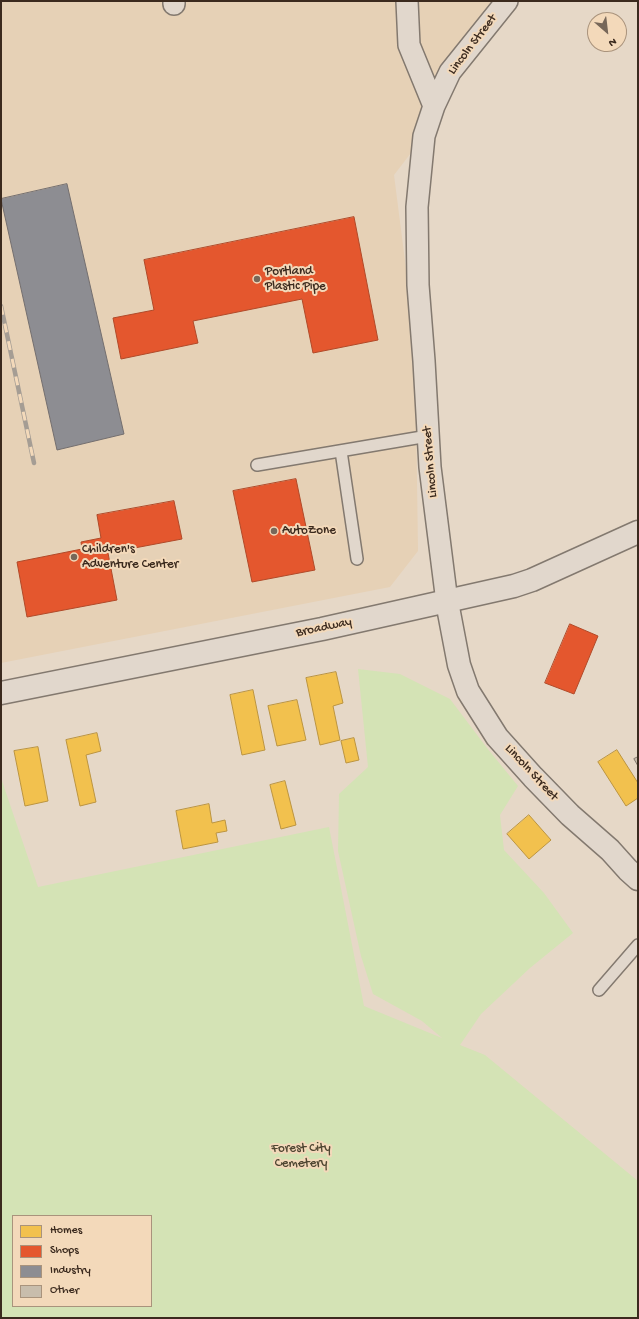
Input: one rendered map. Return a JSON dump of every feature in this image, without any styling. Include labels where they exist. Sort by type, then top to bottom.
[{"type":"main road","name":"Broadway","points":[[1,693],[322,629],[514,586],[532,580],[638,532]]},
{"type":"main road","name":"Lincoln Street","points":[[447,602],[459,665],[468,691],[497,737],[565,810],[610,850],[638,879]]},
{"type":"street","points":[[407,1],[409,45],[434,106]]},
{"type":"street","name":"Lincoln Street","points":[[447,602],[430,467],[418,285],[417,207],[424,136],[434,106],[450,72],[507,1]]},
{"type":"lane","points":[[257,465],[428,436]]},
{"type":"lane","points":[[341,451],[357,559]]},
{"type":"lane","points":[[600,990],[638,945]]},
{"type":"shaded area","points":[[1,1],[507,1],[492,21],[424,136],[394,175],[415,339],[418,551],[390,587],[1,663]]},
{"type":"green space","name":"Forest City Cemetery","points":[[358,669],[400,674],[450,699],[518,786],[500,815],[504,850],[544,893],[573,933],[530,968],[481,1014],[460,1045],[485,1055],[638,1181],[638,1318],[1,1318],[1,778],[38,887],[329,827],[364,1006],[442,1038],[422,1021],[373,994],[361,956],[338,851],[339,794],[368,767]]},
{"type":"building: Homes","points":[[336,672],[343,703],[333,706],[340,740],[320,745],[306,678]]},
{"type":"building: Homes","points":[[253,690],[265,750],[242,755],[230,695]]},
{"type":"building: Homes","points":[[297,700],[306,740],[277,746],[268,706]]},
{"type":"building: Homes","points":[[97,733],[101,751],[86,755],[96,802],[80,806],[66,740]]},
{"type":"building: Homes","points":[[354,738],[359,760],[346,763],[341,741]]},
{"type":"building: Homes","points":[[38,747],[48,801],[25,806],[14,751]]},
{"type":"building: Homes","points":[[617,750],[638,783],[638,798],[626,806],[598,762]]},
{"type":"building: Homes","points":[[285,781],[296,825],[281,829],[270,785]]},
{"type":"building: Homes","points":[[209,804],[212,823],[225,820],[227,831],[216,833],[218,842],[183,849],[176,811]]},
{"type":"building: Homes","points":[[529,815],[551,840],[529,859],[507,834]]},
{"type":"building: Shops","name":"Portland Plastic Pipe","points":[[354,217],[378,340],[313,353],[302,299],[193,321],[198,343],[121,359],[113,318],[154,310],[144,260]]},
{"type":"building: Shops","name":"AutoZone","points":[[296,479],[315,570],[252,582],[233,491]]},
{"type":"building: Shops","name":"Children's Adventure Center","points":[[174,501],[182,539],[108,553],[117,600],[27,617],[17,562],[82,549],[81,542],[101,538],[97,515]]},
{"type":"building: Shops","points":[[570,624],[598,636],[574,694],[545,683]]},
{"type":"building: Industry","points":[[67,184],[124,434],[57,450],[1,199]]},
{"type":"building: Other","points":[[638,757],[638,766],[634,759]]},
{"type":"railway","points":[[1,306],[34,463]]},
{"type":"place","name":"Portland Plastic Pipe","points":[[257,279]]},
{"type":"place","name":"AutoZone","points":[[274,531]]},
{"type":"place","name":"Children's Adventure Center","points":[[74,557]]}]
